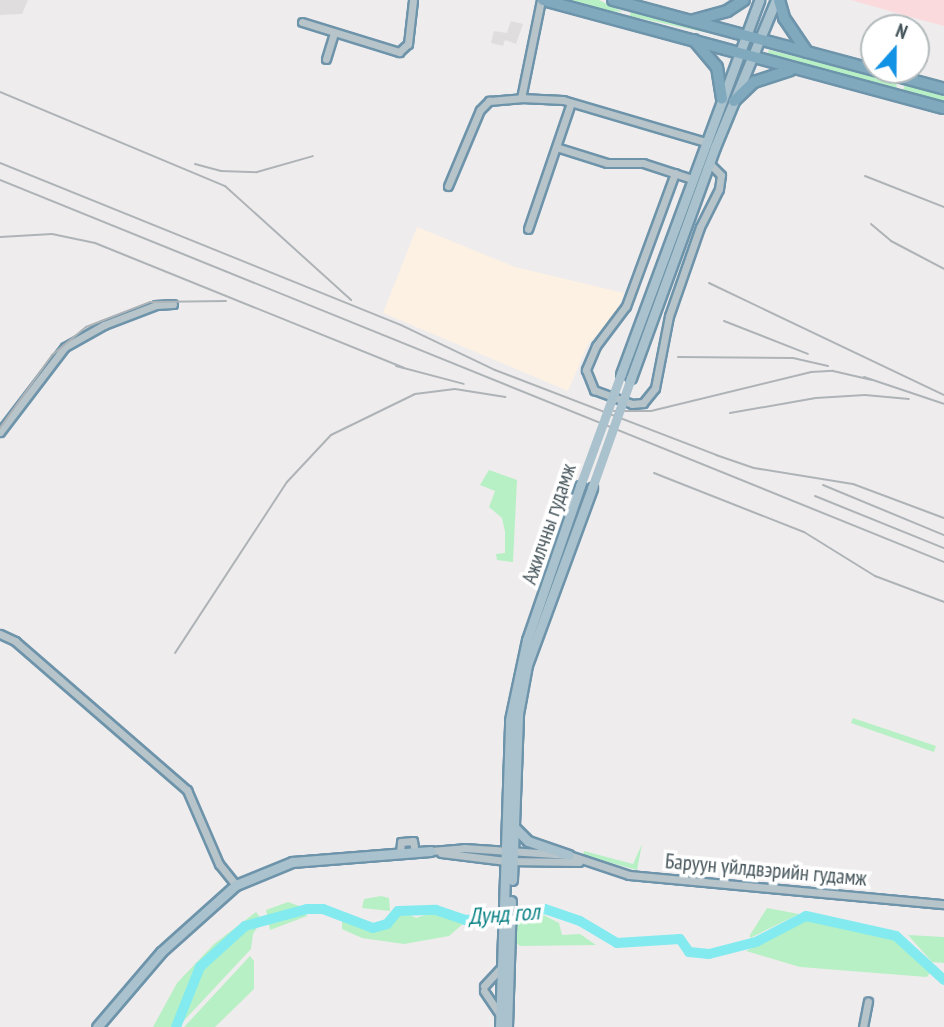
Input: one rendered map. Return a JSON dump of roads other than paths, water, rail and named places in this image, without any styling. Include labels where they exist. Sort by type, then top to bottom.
[{"type":"highway","points":[[542,0],[621,19],[738,54],[944,108]]},
{"type":"highway","points":[[691,21],[717,15],[744,0]]},
{"type":"highway","points":[[778,0],[784,18],[808,53]]},
{"type":"highway","points":[[616,1],[627,10],[621,19]]},
{"type":"highway","points":[[616,1],[860,67]]},
{"type":"highway","points":[[691,38],[717,67],[722,99]]},
{"type":"highway","points":[[734,101],[754,82],[795,69]]},
{"type":"highway","points":[[903,84],[899,87],[905,98]]},
{"type":"highway","points":[[924,84],[944,89]]},
{"type":"main road","points":[[717,15],[734,0]]},
{"type":"main road","name":"Ажилчны гудамж","points":[[507,1027],[510,720],[524,664],[580,486],[758,0]]},
{"type":"main road","name":"Ажилчны гудамж","points":[[510,856],[515,828],[518,714],[524,664],[592,488],[709,163],[759,39],[778,0]]},
{"type":"main road","points":[[515,828],[528,841],[569,855]]},
{"type":"main road","points":[[97,1027],[161,952],[236,885],[292,862],[430,851]]},
{"type":"main road","name":"Ажилчны гудамж","points":[[500,1027],[503,967],[507,952]]},
{"type":"street","points":[[302,22],[399,52],[408,44],[413,0]]},
{"type":"street","points":[[521,98],[542,0]]},
{"type":"street","points":[[326,59],[334,33]]},
{"type":"street","points":[[449,186],[480,110],[488,101],[521,98],[571,103],[706,142]]},
{"type":"street","points":[[528,229],[571,103]]},
{"type":"street","points":[[556,146],[607,163],[643,163],[692,179]]},
{"type":"street","points":[[675,173],[622,314],[596,346],[586,370],[594,390],[632,404],[643,402],[655,388],[669,316],[700,227],[719,190],[721,175],[709,163]]},
{"type":"street","points":[[0,432],[65,347],[104,325],[156,305],[173,304]]},
{"type":"street","points":[[0,634],[15,641],[187,790],[219,864],[236,885]]},
{"type":"street","points":[[430,851],[510,856]]},
{"type":"street","name":"Баруун үйлдвэрийн гудамж","points":[[510,856],[569,855],[629,875],[944,904]]},
{"type":"street","name":"Баруун үйлдвэрийн гудамж","points":[[510,856],[587,862]]},
{"type":"street","points":[[500,1015],[484,989],[503,967]]},
{"type":"street","points":[[863,1027],[868,1001]]},
{"type":"waterway","name":"Дунд гол","points":[[176,1027],[200,967],[245,926],[307,909],[323,909],[373,928],[387,924],[398,911],[436,910],[465,920],[522,916],[545,909],[580,921],[617,943],[680,939],[689,952],[709,954],[756,942],[806,916],[896,936],[944,980]]},
{"type":"railway","points":[[0,92],[225,186],[351,300]]},
{"type":"railway","points":[[195,164],[221,171],[257,172],[313,156]]},
{"type":"railway","points":[[0,163],[401,325],[495,370],[716,455],[754,468],[853,484],[944,518]]},
{"type":"railway","points":[[865,176],[944,207]]},
{"type":"railway","points":[[0,180],[944,562]]},
{"type":"railway","points":[[871,224],[891,241],[944,269]]},
{"type":"railway","points":[[0,237],[52,234],[95,243],[404,368]]},
{"type":"railway","points":[[709,283],[944,395]]},
{"type":"railway","points":[[0,428],[52,355],[86,327],[150,302],[226,301]]},
{"type":"railway","points":[[724,321],[808,354]]},
{"type":"railway","points":[[678,357],[793,358],[828,366]]},
{"type":"railway","points":[[396,366],[464,384]]},
{"type":"railway","points":[[614,411],[651,411],[811,372],[833,371],[871,380]]},
{"type":"railway","points":[[864,377],[944,404]]},
{"type":"railway","points":[[175,653],[287,482],[331,435],[415,394],[455,389],[505,397]]},
{"type":"railway","points":[[730,413],[816,398],[865,395],[909,399]]},
{"type":"railway","points":[[654,473],[804,532],[875,576],[944,602]]},
{"type":"railway","points":[[823,485],[944,535]]},
{"type":"railway","points":[[815,496],[944,548]]}]
